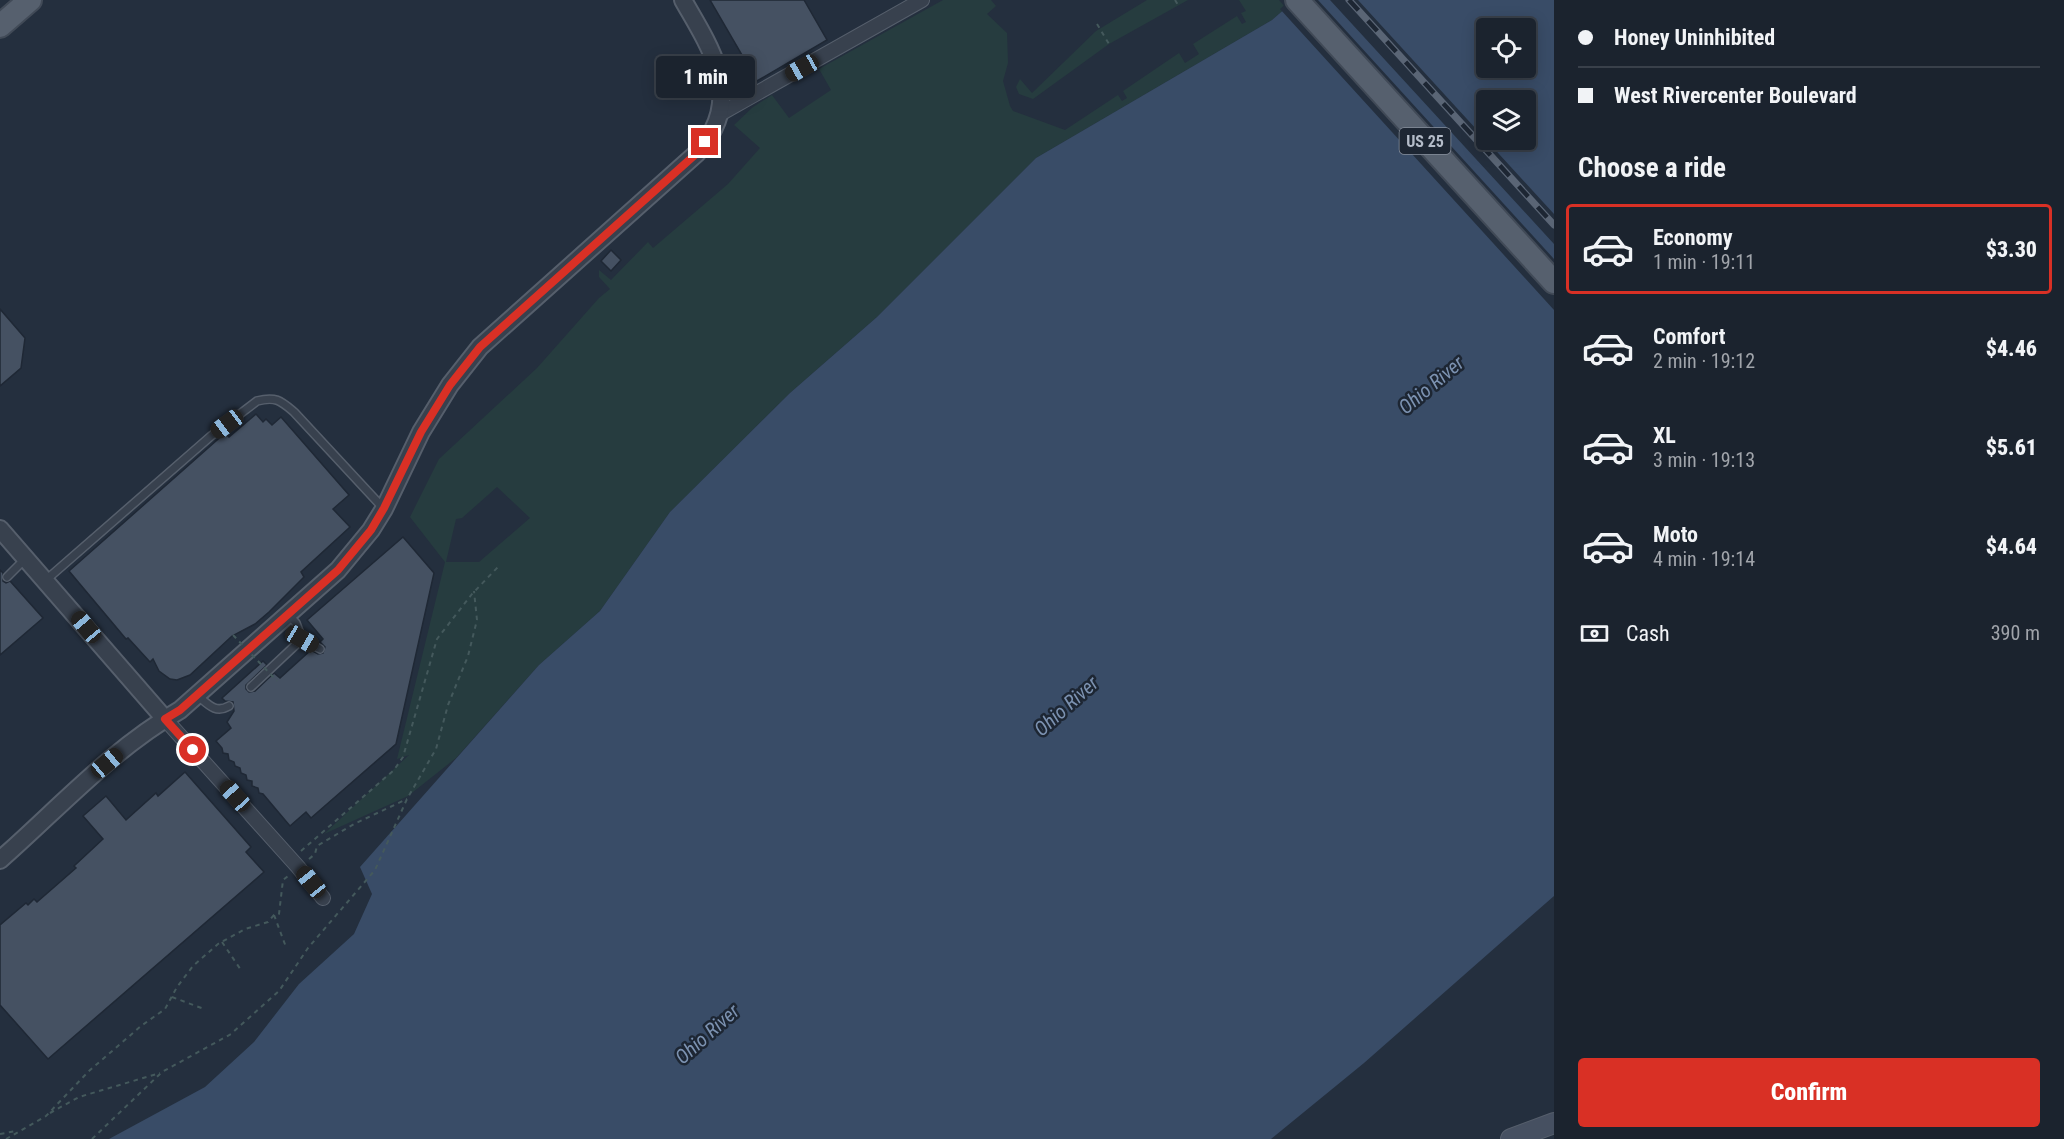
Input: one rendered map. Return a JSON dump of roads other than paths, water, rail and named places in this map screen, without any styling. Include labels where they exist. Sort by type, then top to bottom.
[{"type":"main road","points":[[0,26],[30,0]]},
{"type":"main road","name":"US 25","points":[[1297,0],[1554,282]]},
{"type":"main road","points":[[1511,1139],[1554,1123]]},
{"type":"street","points":[[0,860],[107,763],[150,727],[180,710],[338,570],[371,530],[421,432],[450,385],[480,347],[697,153],[713,131],[723,100],[720,76],[710,47],[683,0]]},
{"type":"street","points":[[720,114],[922,0]]},
{"type":"street","points":[[0,528],[165,719],[295,863],[323,898]]},
{"type":"lane","points":[[46,580],[211,436],[257,401],[266,399],[279,400],[294,412],[384,508]]},
{"type":"lane","points":[[7,578],[26,558]]},
{"type":"lane","points":[[288,614],[296,623],[302,639],[320,649]]},
{"type":"lane","points":[[251,687],[302,639]]},
{"type":"lane","points":[[197,694],[212,708],[222,710],[229,705]]},
{"type":"water","name":"Ohio River","points":[[1295,0],[1554,0],[1554,896],[1364,1063],[1271,1139],[109,1139],[205,1087],[254,1042],[299,984],[354,934],[372,894],[360,867],[539,665],[600,611],[670,512],[790,393],[877,317],[1036,158],[1272,20]]},
{"type":"railway","points":[[1349,0],[1554,225]]}]
